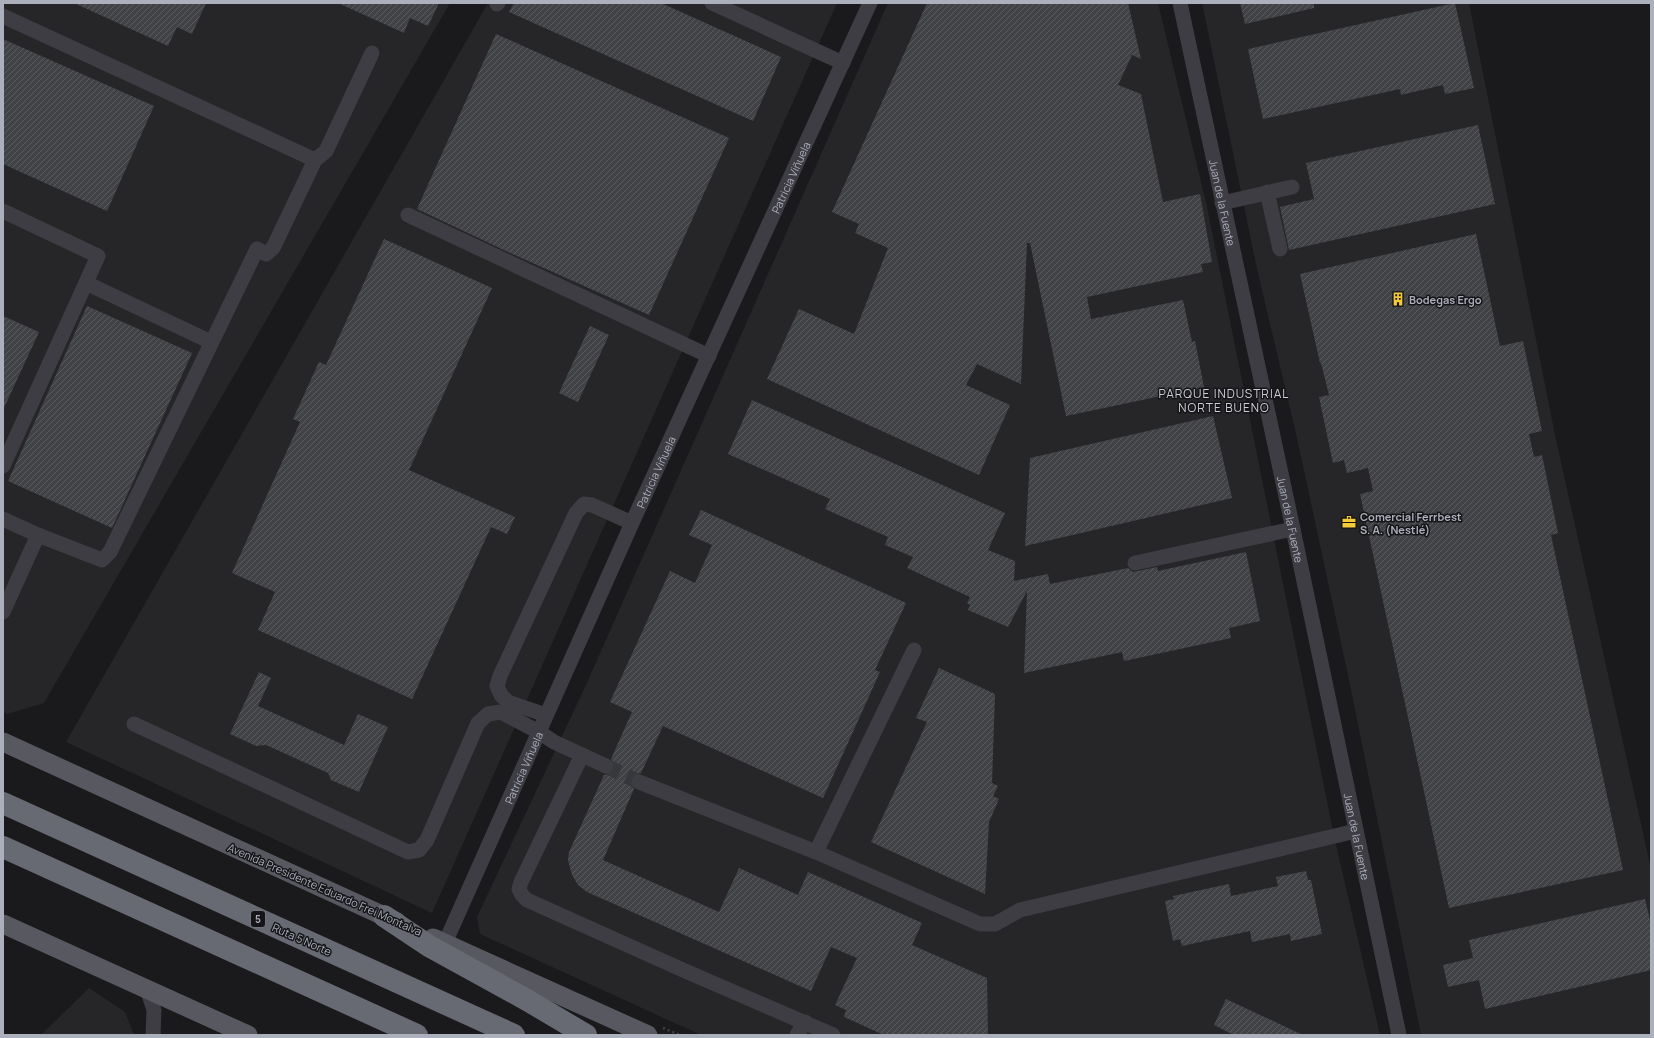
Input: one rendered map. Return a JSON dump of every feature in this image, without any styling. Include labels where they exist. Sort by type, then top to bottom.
[{"type":"highway","name":"Ruta 5 Norte","points":[[3,803],[514,1035]]},
{"type":"highway","points":[[3,847],[417,1035]]},
{"type":"highway","points":[[384,916],[429,946],[497,983],[586,1035]]},
{"type":"main road","name":"Avenida Presidente Eduardo Frei Montalva","points":[[3,742],[648,1035]]},
{"type":"main road","points":[[3,924],[248,1035]]},
{"type":"street","points":[[712,3],[843,63]]},
{"type":"street","name":"Patricia Viñuela","points":[[445,943],[632,524],[870,3]]},
{"type":"street","name":"Juan de la Fuente","points":[[1180,3],[1293,529],[1399,1035]]},
{"type":"street","points":[[3,16],[315,160]]},
{"type":"street","points":[[3,519],[38,535],[102,560],[110,552],[257,249],[266,254],[273,248],[315,160],[326,151],[372,53]]},
{"type":"street","points":[[1222,203],[1292,187]]},
{"type":"street","points":[[1267,192],[1280,249]]},
{"type":"street","points":[[3,211],[98,256],[3,466]]},
{"type":"street","points":[[408,215],[709,356]]},
{"type":"street","points":[[86,283],[211,342]]},
{"type":"street","points":[[546,715],[508,702],[501,694],[497,686],[500,676],[580,507],[584,504],[592,505],[632,524]]},
{"type":"street","points":[[1135,563],[1293,529]]},
{"type":"street","points":[[3,612],[38,535]]},
{"type":"street","points":[[816,852],[914,650]]},
{"type":"street","points":[[134,724],[408,852],[419,850],[427,840],[478,723],[488,714],[501,712],[539,732],[554,742],[606,766]]},
{"type":"street","points":[[582,755],[521,882],[519,889],[522,895],[528,900],[676,967],[801,1029],[834,1035]]},
{"type":"street","points":[[639,782],[816,852],[980,924],[995,924],[1020,910],[1356,831]]},
{"type":"street","points":[[147,989],[154,1010],[153,1035]]},
{"type":"shaded area","points":[[3,3],[450,3],[44,703],[7,714],[3,712]]},
{"type":"shaded area","points":[[488,3],[837,3],[432,913],[66,742]]},
{"type":"shaded area","points":[[888,3],[1158,3],[1207,207],[1334,836],[1380,1035],[701,1035],[480,934],[477,917],[586,685]]},
{"type":"shaded area","points":[[1202,3],[1469,3],[1555,435],[1651,869],[1651,1035],[1421,1035],[1348,675],[1297,438],[1257,269]]},
{"type":"shaded area","points":[[89,988],[125,1012],[134,1035],[41,1035]]},
{"type":"building","points":[[74,3],[206,3],[192,34],[177,27],[168,46]]},
{"type":"building","points":[[338,3],[439,3],[428,26],[410,18],[404,33]]},
{"type":"building","points":[[514,3],[661,3],[781,57],[753,121],[509,12]]},
{"type":"building","points":[[927,3],[1128,3],[1141,59],[1132,55],[1118,85],[1141,94],[1163,202],[1200,194],[1212,262],[1201,264],[1203,272],[1087,297],[1091,319],[1183,300],[1192,342],[1195,341],[1204,387],[1066,416],[1030,243],[1027,243],[1021,384],[977,364],[966,385],[1010,405],[979,475],[767,379],[799,309],[854,334],[888,248],[855,233],[859,224],[832,212]]},
{"type":"building","points":[[1240,3],[1314,3],[1314,8],[1245,24]]},
{"type":"building","points":[[1455,3],[1474,88],[1445,94],[1443,85],[1401,95],[1400,89],[1263,119],[1248,49]]},
{"type":"building","points":[[496,34],[729,138],[649,315],[508,252],[417,209]]},
{"type":"building","points":[[3,39],[154,106],[107,211],[3,164]]},
{"type":"building","points":[[1478,125],[1495,204],[1289,250],[1280,207],[1314,199],[1306,163]]},
{"type":"building","points":[[1476,234],[1500,346],[1523,341],[1542,431],[1529,434],[1534,457],[1542,455],[1558,533],[1551,535],[1623,870],[1449,908],[1360,494],[1373,491],[1368,468],[1347,473],[1344,460],[1333,463],[1319,397],[1329,395],[1320,363],[1300,274]]},
{"type":"building","points":[[384,239],[492,288],[409,470],[515,517],[507,534],[491,527],[412,699],[258,630],[275,592],[232,573],[300,422],[293,419],[319,362],[326,365]]},
{"type":"building","points":[[87,306],[192,353],[112,528],[8,481]]},
{"type":"building","points":[[3,316],[39,332],[3,410]]},
{"type":"building","points":[[590,326],[609,335],[578,402],[559,393]]},
{"type":"building","points":[[752,400],[1005,513],[988,550],[1015,561],[1014,581],[1048,574],[1050,584],[1128,568],[1133,572],[1157,567],[1158,571],[1246,552],[1260,621],[1229,628],[1231,638],[1124,661],[1122,652],[1024,673],[1027,591],[1008,627],[968,610],[970,605],[967,603],[970,597],[907,568],[913,557],[885,545],[888,537],[825,509],[830,499],[728,454]]},
{"type":"building","points":[[1213,416],[1232,498],[1025,546],[1030,458]]},
{"type":"building","points":[[701,510],[906,603],[875,670],[880,672],[823,798],[663,726],[641,773],[634,775],[631,778],[630,784],[634,789],[603,860],[719,912],[739,868],[798,895],[808,872],[922,923],[912,945],[987,978],[988,1035],[884,1035],[844,1017],[846,1010],[835,1005],[857,958],[831,947],[811,991],[587,892],[578,885],[572,875],[568,860],[569,852],[604,775],[611,774],[614,769],[615,765],[611,759],[632,712],[610,702],[670,571],[695,583],[712,545],[689,535]]},
{"type":"building","points":[[939,668],[995,694],[992,783],[998,786],[993,796],[999,799],[989,822],[985,894],[871,842],[927,722],[916,718]]},
{"type":"building","points":[[259,672],[271,678],[258,706],[344,745],[358,714],[388,727],[359,792],[331,780],[328,773],[266,745],[256,746],[230,734]]},
{"type":"building","points":[[1306,871],[1308,880],[1311,880],[1322,934],[1291,941],[1290,934],[1252,942],[1250,931],[1182,946],[1180,939],[1173,941],[1165,901],[1174,899],[1173,896],[1229,884],[1231,896],[1278,886],[1276,877]]},
{"type":"building","points":[[1645,899],[1651,924],[1651,970],[1485,1009],[1479,980],[1448,987],[1443,965],[1473,958],[1469,940]]},
{"type":"building","points":[[1226,999],[1303,1035],[1234,1035],[1214,1025]]},
{"type":"tunnel","points":[[606,766],[639,782]]},
{"type":"place","name":"Bodegas Ergo","points":[[1398,299]]},
{"type":"place","name":"Comercial Ferrbest S. A. (Nestlé)","points":[[1349,522]]},
{"type":"district","name":"PARQUE INDUSTRIAL NORTE BUENO","points":[[1224,400]]}]
